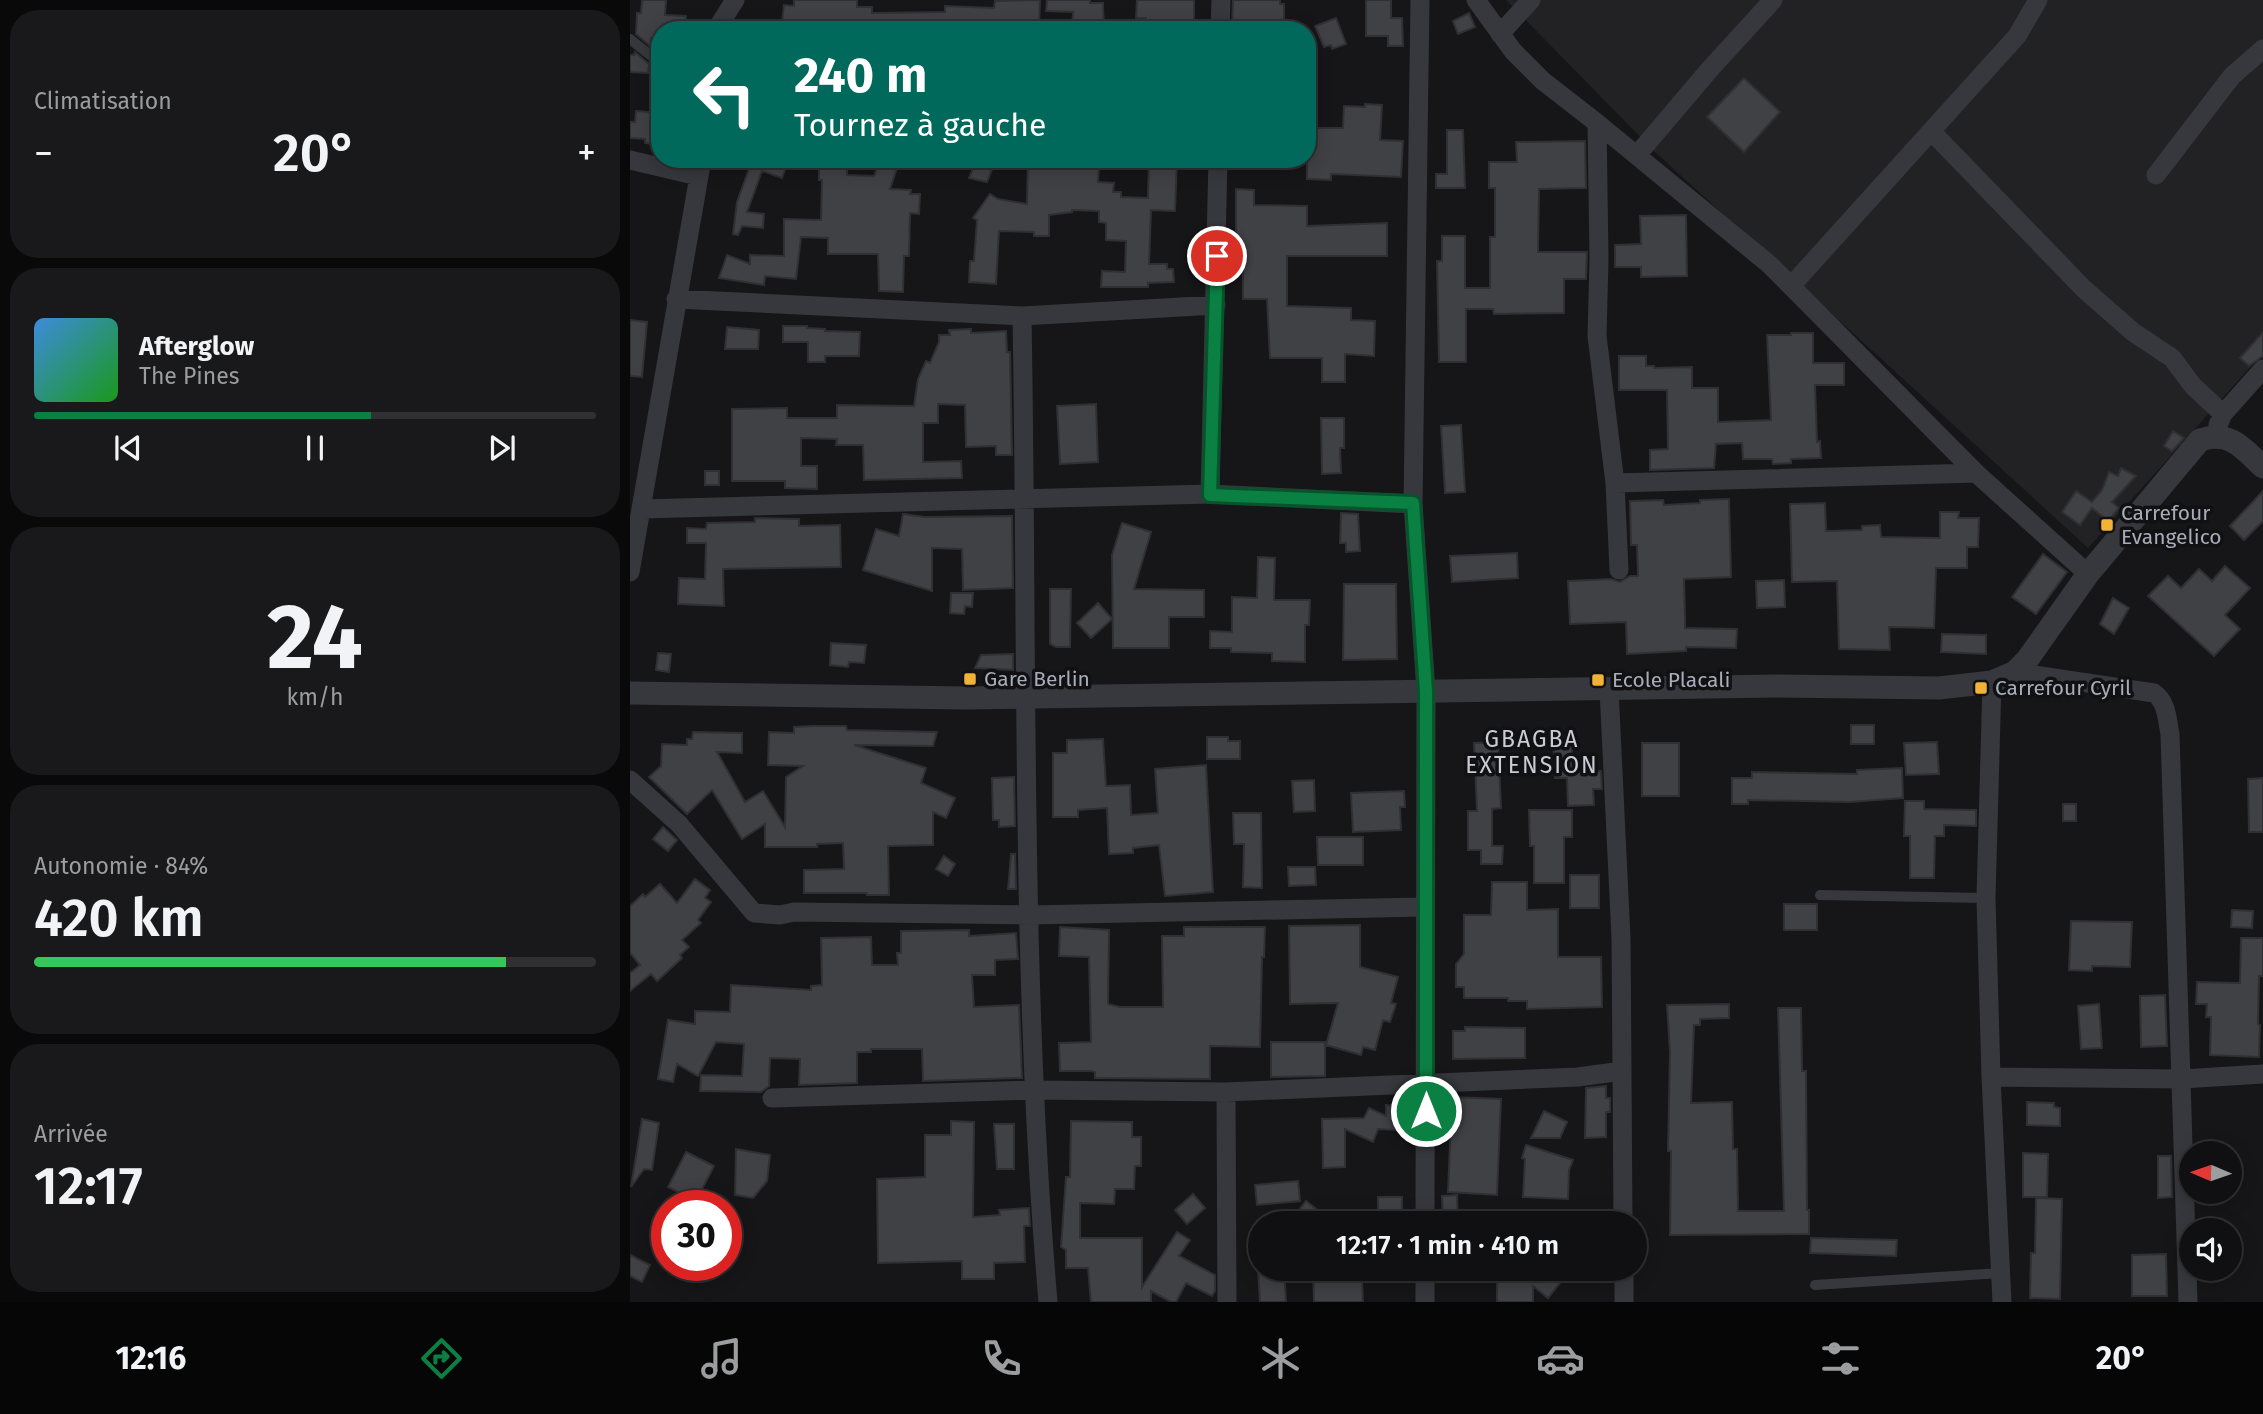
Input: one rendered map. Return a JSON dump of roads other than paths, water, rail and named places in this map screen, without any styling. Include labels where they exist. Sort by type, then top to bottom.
[{"type":"street","points":[[716,21],[719,0]]},
{"type":"street","points":[[721,21],[735,0]]},
{"type":"street","points":[[1220,21],[1221,0]]},
{"type":"street","points":[[1420,0],[1413,503],[1426,691],[1425,1211]]},
{"type":"street","points":[[1476,0],[1513,51],[1543,81],[1770,265],[1976,473],[2088,574]]},
{"type":"street","points":[[1500,34],[1531,0]]},
{"type":"street","points":[[1637,155],[1773,0]]},
{"type":"street","points":[[1791,286],[2017,36],[2039,1]]},
{"type":"street","points":[[2156,175],[2232,76],[2263,49]]},
{"type":"street","points":[[1597,123],[1597,336],[1615,483],[1619,570]]},
{"type":"street","points":[[1931,131],[2084,289],[2133,332],[2172,358],[2193,386],[2223,414]]},
{"type":"street","points":[[630,160],[651,162]]},
{"type":"street","points":[[630,572],[700,168]]},
{"type":"street","points":[[1210,495],[1218,168]]},
{"type":"street","points":[[677,299],[1022,316],[1216,305]]},
{"type":"street","points":[[1022,316],[1026,498],[1025,698],[1030,915],[1035,1090],[1048,1302]]},
{"type":"street","points":[[2214,436],[2223,414],[2263,369]]},
{"type":"street","points":[[630,693],[1025,698],[1426,691],[1939,688],[1992,682],[2015,672],[2040,643],[2088,574],[2200,440],[2214,436],[2232,440],[2263,467]]},
{"type":"street","points":[[1615,483],[1976,473]]},
{"type":"street","points":[[641,509],[1210,495],[1413,503]]},
{"type":"street","points":[[2015,672],[2154,693],[2162,699],[2170,734],[2188,1302]]},
{"type":"street","points":[[1992,682],[1986,898],[2002,1302]]},
{"type":"street","points":[[1609,689],[1620,938],[1623,1211]]},
{"type":"street","points":[[630,780],[679,824],[754,913],[1030,915],[1424,907]]},
{"type":"street","points":[[772,1098],[1035,1090],[1226,1092],[1578,1077],[1622,1071]]},
{"type":"street","points":[[1991,1077],[2182,1079],[2263,1074]]},
{"type":"street","points":[[1226,1092],[1227,1302]]},
{"type":"street","points":[[1425,1281],[1426,1302]]},
{"type":"street","points":[[1624,1281],[1624,1302]]},
{"type":"lane","points":[[630,39],[651,56]]},
{"type":"lane","points":[[1820,895],[1986,898]]},
{"type":"lane","points":[[1815,1285],[2001,1273]]},
{"type":"place","name":"Carrefour Evangelico","points":[[2107,525]]},
{"type":"place","name":"Gare Berlin","points":[[970,679]]},
{"type":"place","name":"Ecole Placali","points":[[1598,680]]},
{"type":"place","name":"Carrefour Cyril","points":[[1981,688]]},
{"type":"district","name":"GBAGBA EXTENSION","points":[[1532,752]]}]
